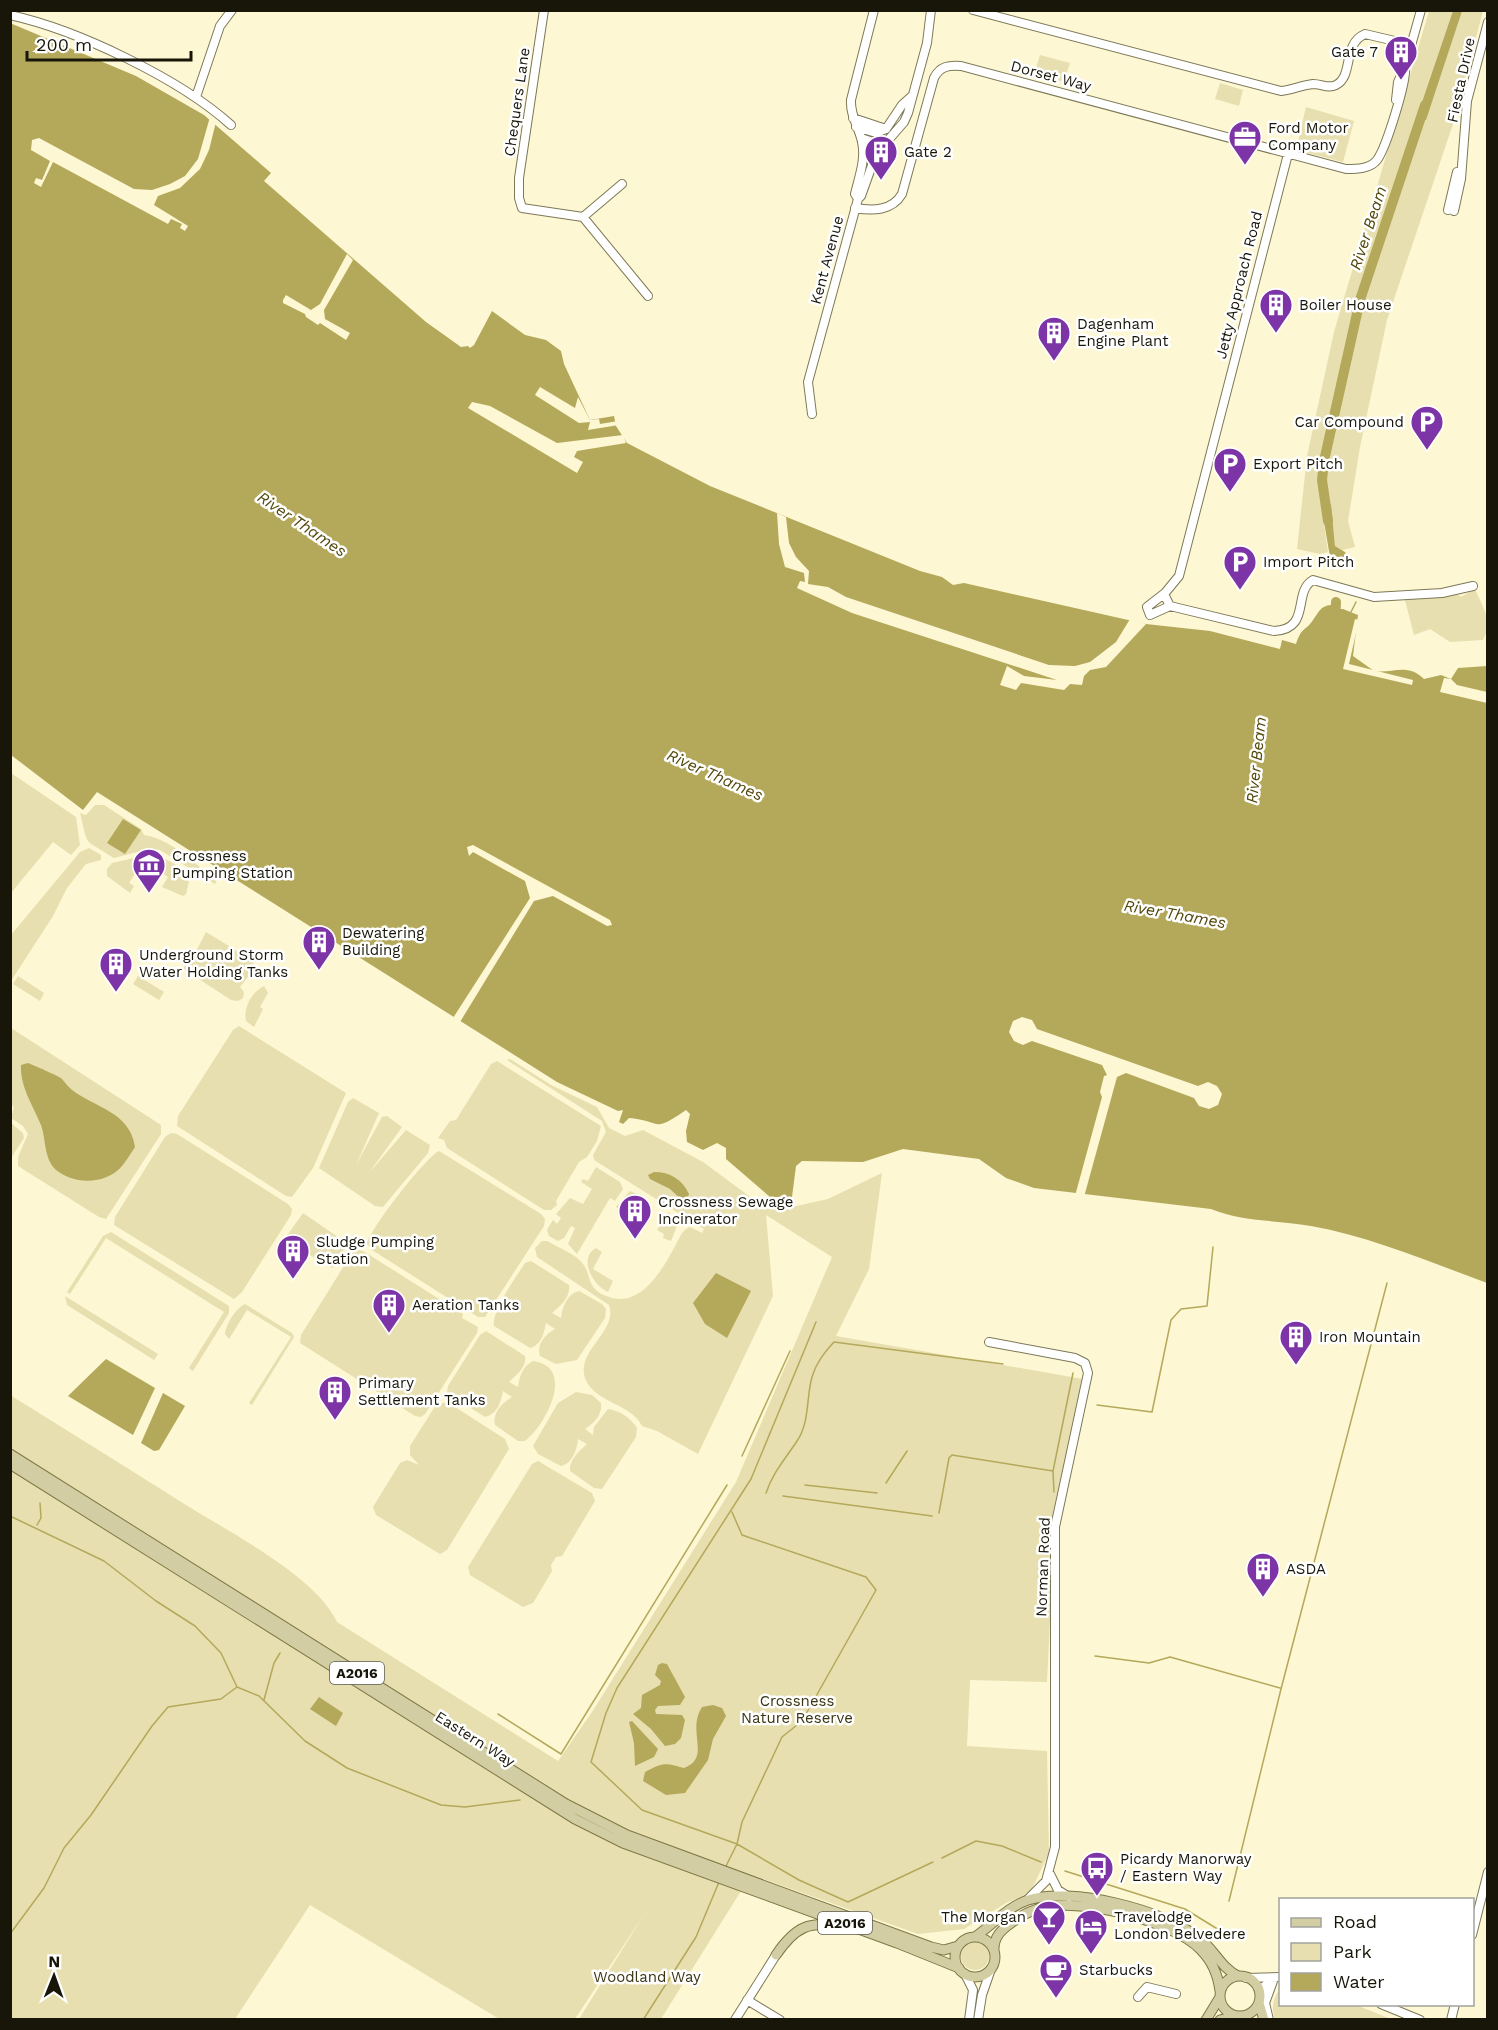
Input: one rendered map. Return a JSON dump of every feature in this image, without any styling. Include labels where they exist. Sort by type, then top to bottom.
[{"type":"main road","name":"Eastern Way","points":[[10,1454],[566,1804],[627,1835],[714,1871]]},
{"type":"main road","name":"Eastern Way","points":[[10,1464],[575,1819],[623,1843],[714,1871],[931,1947],[944,1950],[958,1946]]},
{"type":"main road","name":"Eastern Way","points":[[731,1877],[962,1971]]},
{"type":"main road","points":[[1241,2017],[1223,2007],[1212,1964],[1190,1940],[1143,1921],[1088,1907],[1053,1906],[1020,1917],[1001,1931],[994,1949],[995,1959],[990,1970],[979,1976],[962,1971],[955,1958],[958,1946],[966,1939],[975,1937],[1027,1900],[1047,1896],[1069,1897],[1128,1908],[1182,1927],[1199,1937],[1229,1972],[1256,1985],[1264,2019]]},
{"type":"main road","points":[[776,1955],[796,1931],[814,1925],[840,1927],[897,1943]]},
{"type":"main road","points":[[975,1937],[987,1940],[994,1949]]},
{"type":"main road","points":[[1206,2019],[1228,1979],[1242,1977]]},
{"type":"main road","points":[[1220,2019],[1241,2017],[1253,2012],[1259,2000]]},
{"type":"street","points":[[196,97],[220,26],[232,10]]},
{"type":"street","name":"Chequers Lane","points":[[544,10],[519,198],[522,208],[583,217]]},
{"type":"street","points":[[858,199],[855,194],[863,154],[861,138],[853,118],[851,100],[874,10]]},
{"type":"street","points":[[856,127],[876,134],[885,129],[913,95],[927,43],[931,10]]},
{"type":"street","points":[[973,10],[1281,91],[1312,84],[1326,87],[1339,83],[1343,79],[1352,44],[1357,37],[1365,34],[1412,45],[1421,10]]},
{"type":"street","points":[[10,15],[97,44],[196,97],[231,125]]},
{"type":"street","name":"Fiesta Drive","points":[[1451,210],[1461,179],[1467,101],[1488,22]]},
{"type":"street","name":"Dorset Way","points":[[855,208],[882,208],[898,201],[902,194],[934,78],[939,70],[948,66],[961,66],[1332,166],[1358,169],[1376,162],[1386,144],[1396,102],[1398,81],[1412,45]]},
{"type":"street","name":"Kent Avenue","points":[[812,414],[808,382],[855,208],[876,154],[904,122],[913,95]]},
{"type":"street","points":[[853,118],[885,129]]},
{"type":"street","points":[[861,138],[879,144],[885,142]]},
{"type":"street","name":"Jetty Approach Road","points":[[1170,606],[1150,615],[1147,607],[1164,594],[1179,576],[1251,302],[1258,261],[1287,154]]},
{"type":"street","points":[[622,184],[583,217],[648,296]]},
{"type":"street","points":[[1164,594],[1170,606],[1274,631],[1284,630],[1297,619],[1308,584],[1313,580],[1374,597],[1442,593],[1473,586]]},
{"type":"street","name":"Norman Road","points":[[989,1342],[1075,1358],[1085,1364],[1088,1373],[1055,1527],[1053,1740],[1056,1833],[1050,1870]]},
{"type":"street","points":[[1050,1870],[1058,1890],[1069,1897]]},
{"type":"street","points":[[1027,1900],[1040,1889],[1050,1870]]},
{"type":"street","points":[[1474,1931],[1488,1872]]},
{"type":"street","points":[[735,2019],[776,1955]]},
{"type":"street","points":[[978,2019],[982,1995],[990,1970]]},
{"type":"street","points":[[962,1971],[973,1990],[969,2019]]},
{"type":"street","points":[[1242,1977],[1278,1978]]},
{"type":"street","points":[[1259,2000],[1263,1988],[1278,1978]]},
{"type":"street","points":[[1269,2019],[1265,2003],[1278,1978]]},
{"type":"street","points":[[1138,1997],[1147,1987],[1176,1994]]},
{"type":"street","points":[[747,2000],[780,2019]]},
{"type":"street","points":[[1387,2006],[1420,2019]]},
{"type":"green space","points":[[1429,11],[1483,11],[1453,124],[1387,320],[1360,447],[1348,521],[1355,547],[1342,550],[1335,546],[1331,504],[1322,510],[1328,552],[1320,554],[1297,549],[1307,456],[1334,332]]},
{"type":"green space","points":[[1040,55],[1070,63],[1064,82],[1034,74]]},
{"type":"green space","points":[[1220,83],[1243,90],[1239,106],[1215,99]]},
{"type":"green space","points":[[1306,107],[1354,121],[1343,162],[1296,150]]},
{"type":"green space","points":[[1475,589],[1487,621],[1483,640],[1450,642],[1430,629],[1414,635],[1405,600],[1456,593],[1461,597]]},
{"type":"green space","points":[[11,773],[76,817],[80,845],[71,855],[53,842],[11,893]]},
{"type":"green space","points":[[95,805],[104,805],[141,829],[144,835],[177,849],[210,876],[218,878],[215,884],[160,850],[149,849],[114,858],[92,844],[86,838],[80,813],[86,815]]},
{"type":"green space","points":[[89,848],[101,855],[101,860],[86,864],[67,888],[53,916],[11,981],[11,935],[80,852]]},
{"type":"green space","points":[[147,855],[160,856],[176,865],[172,873],[189,881],[186,894],[183,896],[162,887],[168,877],[152,867],[145,877],[136,872],[129,883],[134,886],[130,893],[107,876],[107,869],[112,863]]},
{"type":"green space","points":[[206,932],[229,946],[222,960],[230,947],[254,962],[252,966],[254,969],[240,987],[244,992],[243,998],[238,1001],[231,1000],[182,968],[190,963]]},
{"type":"green space","points":[[18,976],[44,993],[40,1001],[13,984]]},
{"type":"green space","points":[[138,976],[164,992],[159,1000],[133,984]]},
{"type":"green space","points":[[264,986],[268,993],[260,1007],[263,1009],[254,1027],[246,1021],[247,1006],[252,996]]},
{"type":"green space","points":[[239,1026],[346,1093],[313,1168],[292,1197],[286,1196],[177,1126],[178,1116],[233,1030]]},
{"type":"green space","points":[[11,1028],[161,1125],[161,1134],[106,1219],[99,1217],[18,1166],[18,1157],[28,1134],[23,1126],[11,1118],[14,1107],[10,1104]]},
{"type":"green space","name":"Crossness Nature Reserve","points":[[510,1059],[551,1085],[597,1107],[609,1128],[625,1136],[643,1130],[703,1162],[765,1208],[783,1209],[828,1199],[882,1173],[869,1269],[836,1336],[1083,1379],[1054,1537],[1047,1682],[970,1680],[967,1746],[1047,1751],[1049,1853],[1030,1893],[1006,1903],[964,1929],[918,1934],[626,1830],[569,1801],[11,1450],[10,1395],[270,1557],[311,1589],[327,1605],[337,1622],[558,1761],[592,1712],[736,1482],[832,1257],[766,1215],[773,1296],[698,1454],[657,1431],[642,1426],[630,1412],[596,1393],[585,1378],[586,1359],[608,1324],[609,1305],[537,1257],[535,1248],[542,1241],[547,1241],[566,1251],[583,1264],[592,1286],[600,1293],[618,1299],[629,1298],[648,1286],[663,1268],[684,1230],[690,1227],[702,1233],[704,1229],[594,1160],[593,1155],[606,1132],[602,1121],[507,1060]]},
{"type":"green space","points":[[497,1061],[601,1126],[597,1141],[587,1157],[579,1162],[556,1201],[557,1205],[551,1210],[544,1210],[447,1148],[444,1140],[438,1138],[450,1121],[456,1120],[491,1064]]},
{"type":"green space","points":[[353,1098],[379,1113],[356,1165],[382,1117],[387,1116],[402,1127],[369,1173],[406,1130],[430,1145],[428,1153],[383,1207],[375,1206],[319,1168],[348,1102]]},
{"type":"green space","points":[[11,1123],[23,1133],[24,1138],[11,1158]]},
{"type":"green space","points":[[171,1133],[177,1134],[288,1204],[292,1209],[291,1215],[242,1292],[234,1299],[114,1225],[115,1217],[165,1137]]},
{"type":"green space","points":[[439,1151],[541,1214],[545,1219],[544,1226],[485,1317],[478,1317],[372,1250],[367,1244],[398,1195]]},
{"type":"green space","points":[[596,1167],[620,1182],[623,1189],[615,1201],[610,1198],[577,1254],[568,1244],[575,1228],[571,1226],[564,1238],[558,1241],[549,1236],[547,1230],[553,1220],[557,1224],[561,1218],[556,1214],[570,1198],[583,1204],[592,1189],[581,1182],[583,1179],[588,1181]]},
{"type":"green space","points":[[630,1191],[647,1199],[638,1213],[631,1208],[625,1214],[616,1207]]},
{"type":"green space","points":[[668,1212],[679,1221],[671,1241],[663,1238],[664,1234],[657,1230]]},
{"type":"green space","points":[[303,1213],[348,1244],[332,1268],[286,1241],[286,1237]]},
{"type":"green space","points":[[111,1232],[229,1306],[229,1313],[193,1371],[189,1368],[224,1312],[106,1238],[70,1294],[67,1292],[103,1236]]},
{"type":"green space","points":[[596,1248],[602,1252],[593,1269],[613,1281],[608,1292],[593,1278],[588,1265],[590,1253]]},
{"type":"green space","name":"Aeration Tanks","points":[[357,1250],[363,1251],[463,1314],[462,1318],[478,1327],[477,1333],[421,1417],[415,1416],[300,1343],[301,1335],[352,1253]]},
{"type":"green space","points":[[531,1261],[569,1285],[566,1298],[552,1313],[561,1318],[568,1298],[579,1291],[602,1304],[606,1309],[605,1318],[577,1360],[556,1364],[540,1356],[539,1347],[548,1334],[555,1329],[546,1323],[540,1341],[530,1348],[494,1326],[496,1312],[505,1294],[525,1263]]},
{"type":"green space","points":[[65,1296],[158,1354],[154,1360],[67,1305]]},
{"type":"green space","points":[[245,1304],[292,1333],[294,1337],[252,1405],[249,1403],[291,1337],[247,1310],[229,1339],[225,1334],[227,1326],[235,1313]]},
{"type":"green space","points":[[486,1331],[525,1356],[523,1368],[509,1382],[518,1387],[522,1372],[533,1361],[546,1366],[553,1374],[555,1385],[548,1411],[533,1434],[525,1441],[518,1441],[495,1425],[495,1416],[499,1408],[512,1397],[503,1391],[496,1410],[485,1417],[447,1393],[448,1386],[480,1335]]},
{"type":"green space","points":[[576,1392],[592,1395],[601,1403],[599,1415],[585,1429],[593,1435],[594,1427],[608,1409],[625,1416],[637,1428],[636,1437],[602,1489],[594,1488],[570,1471],[573,1459],[587,1444],[578,1439],[571,1459],[561,1466],[538,1454],[533,1446],[558,1403]]},
{"type":"green space","points":[[447,1402],[505,1439],[509,1449],[447,1550],[440,1554],[376,1515],[373,1507],[400,1463],[407,1460],[419,1465],[410,1455],[410,1446],[436,1405]]},
{"type":"green space","points":[[538,1461],[592,1493],[595,1501],[562,1556],[556,1557],[551,1565],[552,1571],[533,1603],[523,1607],[470,1575],[468,1567],[532,1464]]},
{"type":"green space","name":"Woodland Way","points":[[11,1470],[572,1822],[621,1847],[741,1891],[661,2019],[579,2019],[645,1913],[575,2019],[501,2020],[310,1905],[235,2019],[11,2019]]},
{"type":"green space","points":[[975,1942],[985,1946],[989,1956],[985,1966],[975,1970],[965,1966],[961,1956],[965,1946]]},
{"type":"green space","points":[[1279,1991],[1279,2006],[1358,2006],[1391,2019],[1275,2019],[1273,2003]]},
{"type":"water","points":[[1453,11],[1462,11],[1426,120],[1417,117]]},
{"type":"water","name":"River Thames","points":[[10,23],[136,76],[204,115],[271,173],[264,181],[426,322],[461,347],[470,348],[474,345],[492,311],[525,335],[546,340],[561,351],[564,364],[590,420],[614,416],[616,426],[627,443],[710,486],[920,571],[942,577],[953,585],[964,583],[1146,624],[1210,631],[1280,649],[1282,640],[1296,644],[1302,632],[1320,610],[1331,605],[1334,609],[1343,609],[1358,615],[1353,656],[1374,671],[1405,670],[1412,671],[1424,679],[1441,675],[1451,679],[1458,668],[1487,666],[1487,1283],[1400,1251],[1334,1231],[1298,1224],[1248,1219],[1211,1209],[1034,1188],[1006,1178],[979,1159],[903,1149],[863,1162],[802,1161],[796,1166],[792,1197],[770,1197],[726,1159],[726,1148],[717,1143],[703,1150],[687,1142],[686,1131],[690,1114],[686,1110],[662,1124],[629,1118],[623,1124],[619,1122],[623,1110],[618,1111],[557,1082],[97,792],[83,810],[11,755]]},
{"type":"water","points":[[1331,504],[1335,546],[1345,552],[1352,565],[1346,568],[1342,561],[1336,566],[1331,563],[1322,510]]},
{"type":"water","points":[[123,819],[141,830],[125,854],[107,843]]},
{"type":"water","points":[[28,1063],[62,1079],[71,1089],[110,1112],[126,1125],[135,1147],[124,1164],[115,1172],[99,1180],[89,1181],[71,1178],[51,1165],[41,1125],[21,1073],[21,1065]]},
{"type":"water","points":[[654,1172],[665,1173],[679,1180],[689,1194],[687,1200],[683,1201],[670,1189],[650,1179],[648,1175]]},
{"type":"water","points":[[716,1273],[751,1291],[727,1338],[705,1324],[693,1303]]},
{"type":"water","points":[[106,1359],[155,1388],[133,1435],[68,1396]]},
{"type":"water","points":[[163,1393],[185,1406],[159,1450],[154,1451],[141,1443]]},
{"type":"water","points":[[667,1664],[685,1697],[680,1705],[658,1706],[655,1710],[656,1714],[682,1715],[685,1720],[681,1738],[675,1744],[665,1746],[651,1729],[633,1714],[641,1708],[642,1695],[660,1685],[661,1681],[655,1675],[658,1665]]},
{"type":"water","points":[[319,1697],[343,1713],[336,1726],[310,1709]]},
{"type":"water","points":[[713,1705],[722,1708],[726,1716],[713,1739],[708,1760],[685,1793],[666,1795],[643,1781],[645,1772],[656,1766],[668,1764],[684,1768],[692,1763],[698,1750],[696,1726],[698,1716],[702,1707]]},
{"type":"water","points":[[632,1721],[658,1749],[654,1757],[635,1766],[634,1743],[629,1722]]},
{"type":"pier","points":[[210,117],[216,122],[209,150],[200,169],[180,188],[158,196],[154,205],[188,226],[185,231],[180,228],[182,224],[171,219],[168,224],[53,162],[41,187],[34,183],[36,178],[42,180],[50,161],[31,150],[32,140],[39,138],[134,189],[152,190],[170,184],[185,176],[198,159]]},
{"type":"pier","points":[[347,254],[353,260],[324,310],[325,319],[350,333],[346,340],[283,303],[283,300],[286,295],[311,310],[320,304]]},
{"type":"pier","points":[[540,387],[575,408],[578,397],[590,420],[599,419],[600,424],[618,421],[619,425],[588,430],[590,422],[579,423],[535,395]]},
{"type":"pier","points":[[472,402],[490,406],[557,443],[623,435],[626,443],[577,451],[574,457],[583,462],[577,473],[468,408]]},
{"type":"pier","points":[[777,513],[786,517],[789,543],[796,557],[809,571],[808,584],[828,587],[846,597],[1049,665],[1075,666],[1090,662],[1116,642],[1130,619],[1146,624],[1106,667],[1090,670],[1084,676],[1082,685],[1070,684],[1064,690],[1021,683],[1016,690],[1000,685],[1007,666],[1024,676],[1057,680],[852,613],[797,588],[800,581],[805,582],[804,573],[785,567],[779,544]]},
{"type":"pier","points":[[1355,619],[1359,620],[1349,664],[1413,680],[1412,685],[1343,669]]},
{"type":"pier","points":[[1444,678],[1451,679],[1457,685],[1487,692],[1487,703],[1440,692]]},
{"type":"pier","points":[[473,845],[610,920],[612,925],[607,926],[553,896],[534,901],[460,1022],[453,1018],[530,898],[525,881],[473,852],[469,856],[467,847]]},
{"type":"pier","points":[[1022,1017],[1032,1020],[1037,1029],[1198,1086],[1208,1082],[1217,1086],[1222,1094],[1218,1105],[1209,1109],[1199,1106],[1194,1098],[1126,1073],[1117,1077],[1084,1197],[1075,1196],[1102,1097],[1100,1092],[1104,1076],[1107,1075],[1102,1065],[1032,1041],[1023,1045],[1014,1041],[1009,1032],[1013,1021]]},
{"type":"waterway","name":"River Beam","points":[[1328,521],[1322,480],[1324,461],[1360,300],[1425,105]]},
{"type":"waterway","name":"River Beam","points":[[1335,622],[1336,602]]},
{"type":"waterway","points":[[1351,612],[1356,602]]},
{"type":"waterway","points":[[1097,1405],[1152,1412],[1171,1320],[1181,1309],[1207,1306],[1213,1247]]},
{"type":"waterway","points":[[1229,1901],[1281,1689],[1387,1283]]},
{"type":"waterway","points":[[816,1322],[751,1479],[617,1688],[606,1713],[591,1762],[642,1810],[737,1844],[799,1880],[848,1902],[933,1862]]},
{"type":"waterway","points":[[766,1493],[776,1472],[801,1434],[814,1372],[821,1358],[834,1342],[1003,1364]]},
{"type":"waterway","points":[[742,1456],[790,1351]]},
{"type":"waterway","points":[[1054,1492],[1053,1471],[1073,1373]]},
{"type":"waterway","points":[[886,1483],[907,1451]]},
{"type":"waterway","points":[[939,1513],[949,1458],[952,1455],[1053,1471]]},
{"type":"waterway","points":[[498,1714],[561,1754],[727,1485]]},
{"type":"waterway","points":[[805,1485],[877,1493]]},
{"type":"waterway","points":[[783,1496],[932,1516]]},
{"type":"waterway","points":[[37,1525],[41,1518],[40,1503]]},
{"type":"waterway","points":[[726,1866],[737,1844],[742,1822],[782,1737],[802,1721],[876,1590],[866,1577],[742,1535],[732,1512]]},
{"type":"waterway","points":[[10,1516],[104,1561],[156,1601],[195,1626],[221,1653],[237,1687],[259,1696],[305,1741],[347,1768],[441,1805],[465,1807],[520,1800]]},
{"type":"waterway","points":[[264,1700],[274,1663],[280,1653]]},
{"type":"waterway","points":[[1095,1656],[1149,1663],[1170,1657],[1280,1688]]},
{"type":"waterway","points":[[10,1934],[44,1888],[64,1848],[91,1815],[152,1726],[168,1707],[221,1699],[237,1687]]},
{"type":"waterway","points":[[942,1858],[976,1841],[1002,1846],[1041,1862]]},
{"type":"waterway","points":[[1065,1871],[1185,1909],[1224,1933]]},
{"type":"waterway","points":[[643,2020],[696,1937],[719,1882]]},
{"type":"place","name":"Gate 7","points":[[1401,81]]},
{"type":"place","name":"Ford Motor Company","points":[[1245,166]]},
{"type":"place","name":"Gate 2","points":[[881,181]]},
{"type":"place","name":"Boiler House","points":[[1276,334]]},
{"type":"place","name":"Dagenham Engine Plant","points":[[1054,362]]},
{"type":"place","name":"Car Compound","points":[[1427,451]]},
{"type":"place","name":"Export Pitch","points":[[1230,493]]},
{"type":"place","name":"Import Pitch","points":[[1240,591]]},
{"type":"place","name":"Crossness Pumping Station","points":[[149,894]]},
{"type":"place","name":"Dewatering Building","points":[[319,971]]},
{"type":"place","name":"Underground Storm Water Holding Tanks","points":[[116,993]]},
{"type":"place","name":"Crossness Sewage Incinerator","points":[[635,1240]]},
{"type":"place","name":"Sludge Pumping Station","points":[[293,1280]]},
{"type":"place","name":"Aeration Tanks","points":[[389,1334]]},
{"type":"place","name":"Iron Mountain","points":[[1296,1366]]},
{"type":"place","name":"Primary Settlement Tanks","points":[[335,1421]]},
{"type":"place","name":"ASDA","points":[[1263,1598]]},
{"type":"place","name":"Picardy Manorway / Eastern Way","points":[[1097,1897]]},
{"type":"place","name":"The Morgan","points":[[1049,1946]]},
{"type":"place","name":"Travelodge London Belvedere","points":[[1091,1955]]},
{"type":"place","name":"Starbucks","points":[[1056,1999]]}]
